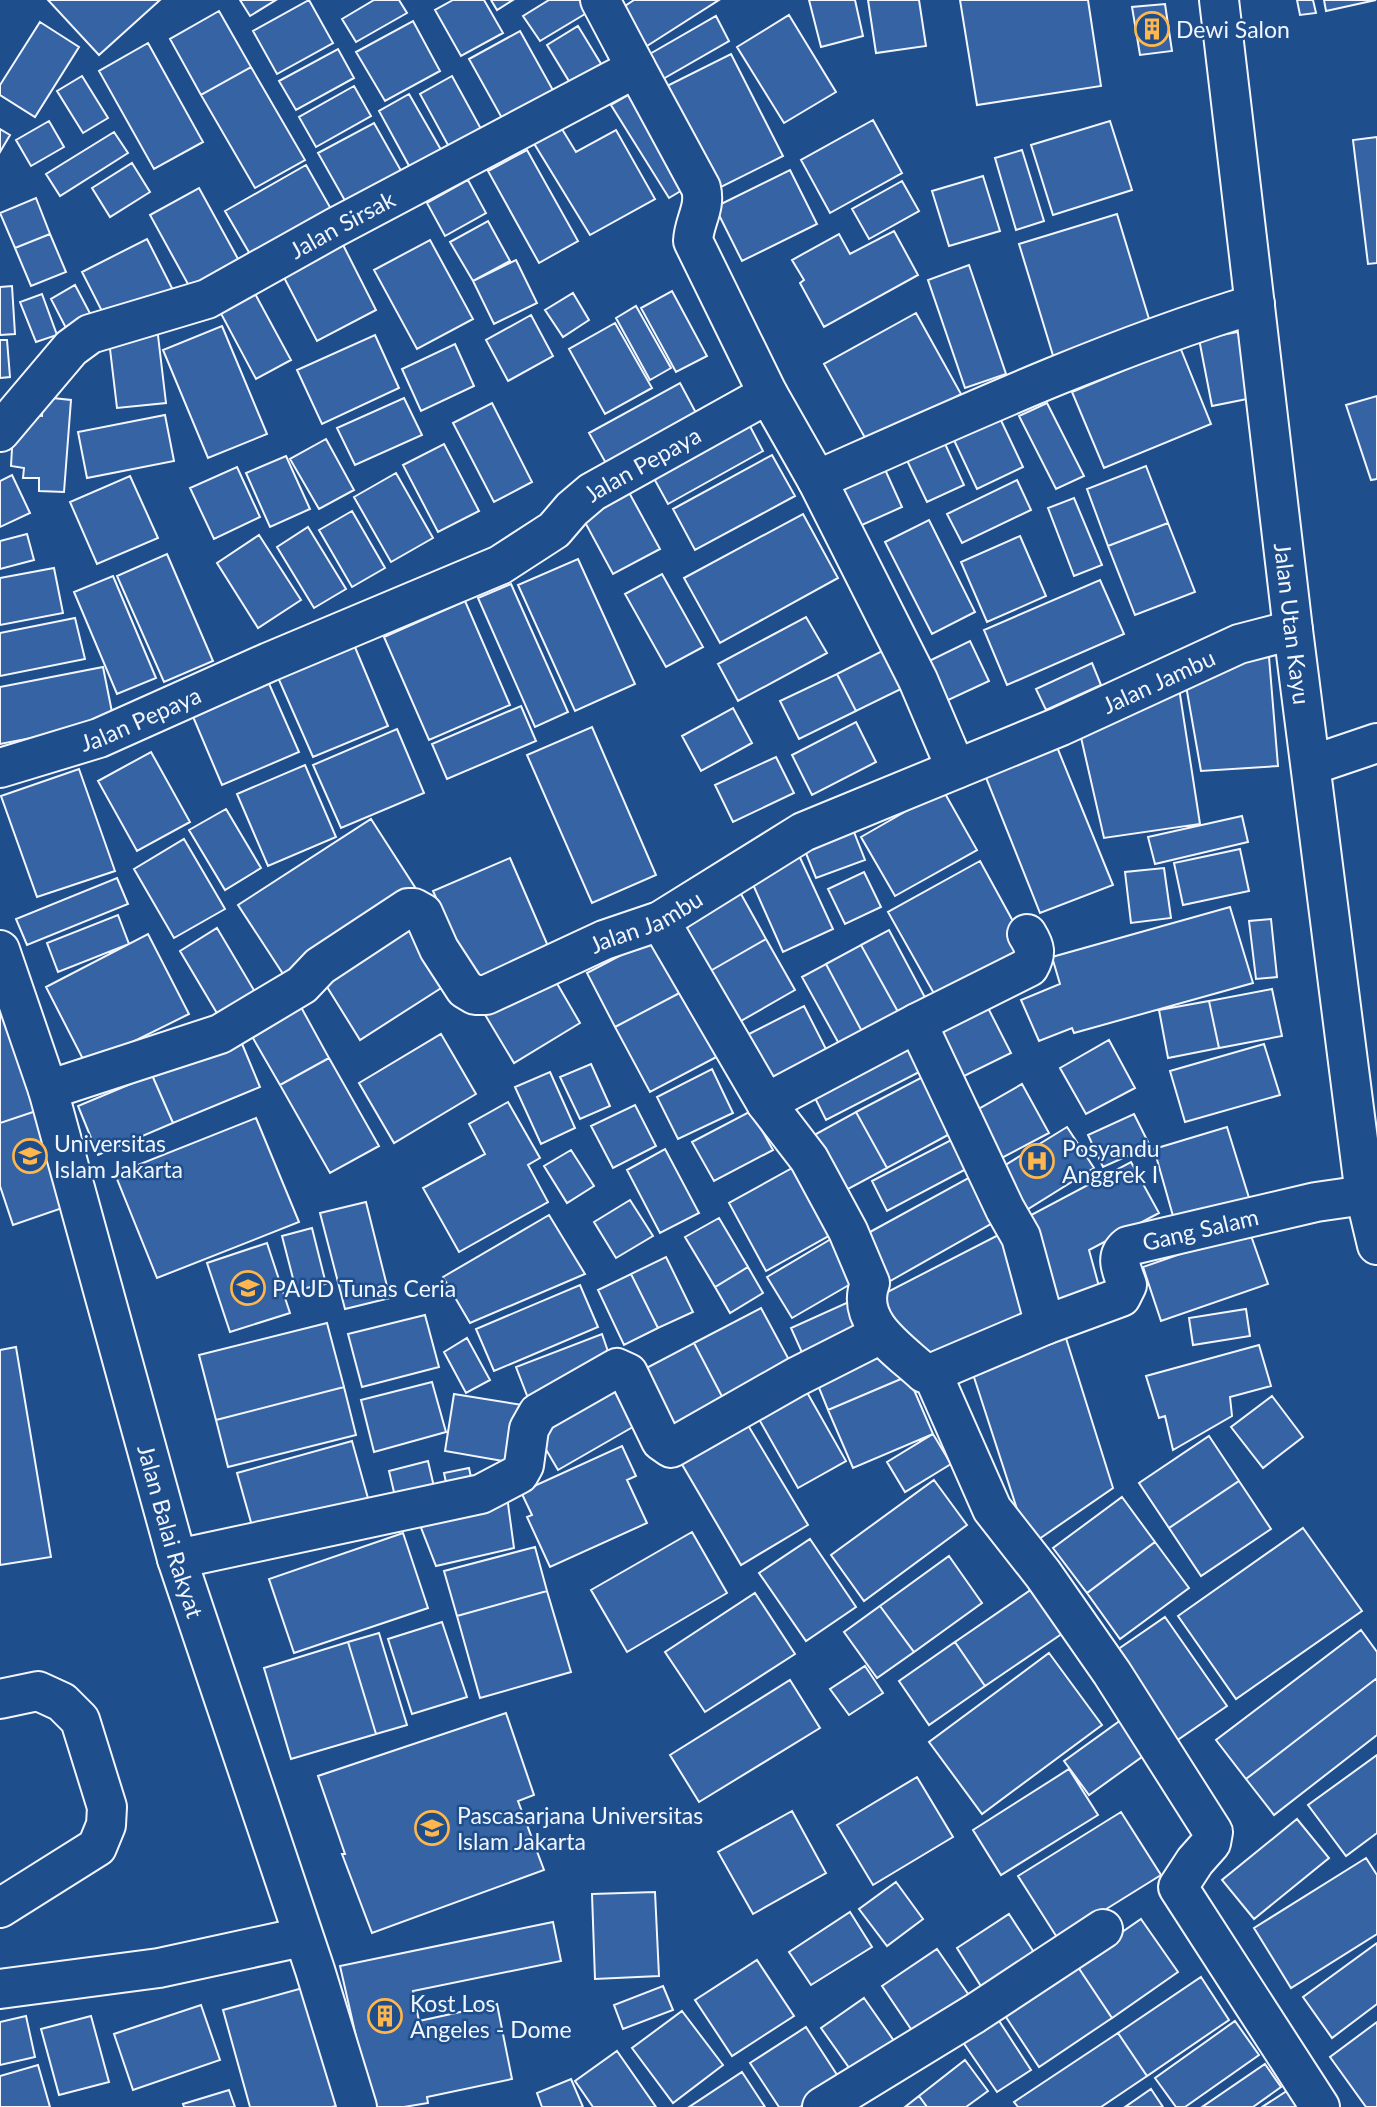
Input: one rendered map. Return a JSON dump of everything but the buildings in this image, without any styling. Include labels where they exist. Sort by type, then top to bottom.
[{"type":"street","points":[[600,0],[701,188],[704,198],[693,241],[768,394],[817,480],[918,680],[956,769]]},
{"type":"street","name":"Jalan Utan Kayu","points":[[1219,0],[1293,630],[1365,1195],[1377,1245]]},
{"type":"street","name":"Jalan Sirsak","points":[[0,432],[71,348],[90,334],[206,299],[636,68]]},
{"type":"street","points":[[817,480],[1029,386],[1200,321],[1255,304]]},
{"type":"street","name":"Jalan Pepaya","points":[[0,768],[99,738],[269,662],[500,565],[554,530],[572,509],[592,492],[768,394]]},
{"type":"street","name":"Jalan Jambu","points":[[48,1090],[220,1034],[302,985],[320,966],[408,908],[423,913],[439,949],[465,989],[475,995],[486,995],[604,940],[660,921],[803,832],[1061,726],[1239,644],[1293,630]]},
{"type":"street","points":[[1312,765],[1377,743]]},
{"type":"street","points":[[660,921],[765,1103],[809,1159],[848,1231],[870,1283],[865,1296],[866,1309],[881,1334],[923,1373],[932,1373],[992,1509],[1043,1574],[1112,1673],[1213,1832],[1211,1843],[1178,1887],[1320,2107]]},
{"type":"street","points":[[765,1103],[1029,967],[1035,957],[1035,948],[1027,934]]},
{"type":"street","name":"Jalan Balai Rakyat","points":[[0,950],[48,1090],[177,1559],[315,1970],[357,2107]]},
{"type":"street","points":[[916,1023],[1021,1237],[1045,1325]]},
{"type":"street","name":"Gang Salam","points":[[932,1373],[1045,1325],[1121,1297],[1127,1285],[1119,1258],[1120,1252],[1128,1246],[1316,1202],[1365,1195]]},
{"type":"street","points":[[177,1559],[481,1494],[498,1487],[519,1474],[524,1465],[529,1429],[538,1413],[617,1368],[628,1373],[661,1441],[671,1448],[796,1377],[881,1334]]},
{"type":"street","points":[[0,1699],[38,1691],[62,1702],[80,1720],[107,1807],[106,1825],[97,1847],[0,1908]]},
{"type":"street","points":[[839,2103],[1103,1929]]},
{"type":"street","points":[[0,1989],[159,1968],[302,1937]]},
{"type":"place","name":"Dewi Salon","points":[[1152,29]]},
{"type":"place","name":"Universitas Islam Jakarta","points":[[30,1156]]},
{"type":"place","name":"Posyandu Anggrek I","points":[[1037,1161]]},
{"type":"place","name":"PAUD Tunas Ceria","points":[[248,1288]]},
{"type":"place","name":"Pascasarjana Universitas Islam Jakarta","points":[[432,1828]]},
{"type":"place","name":"Kost Los Angeles - Dome","points":[[385,2016]]}]
